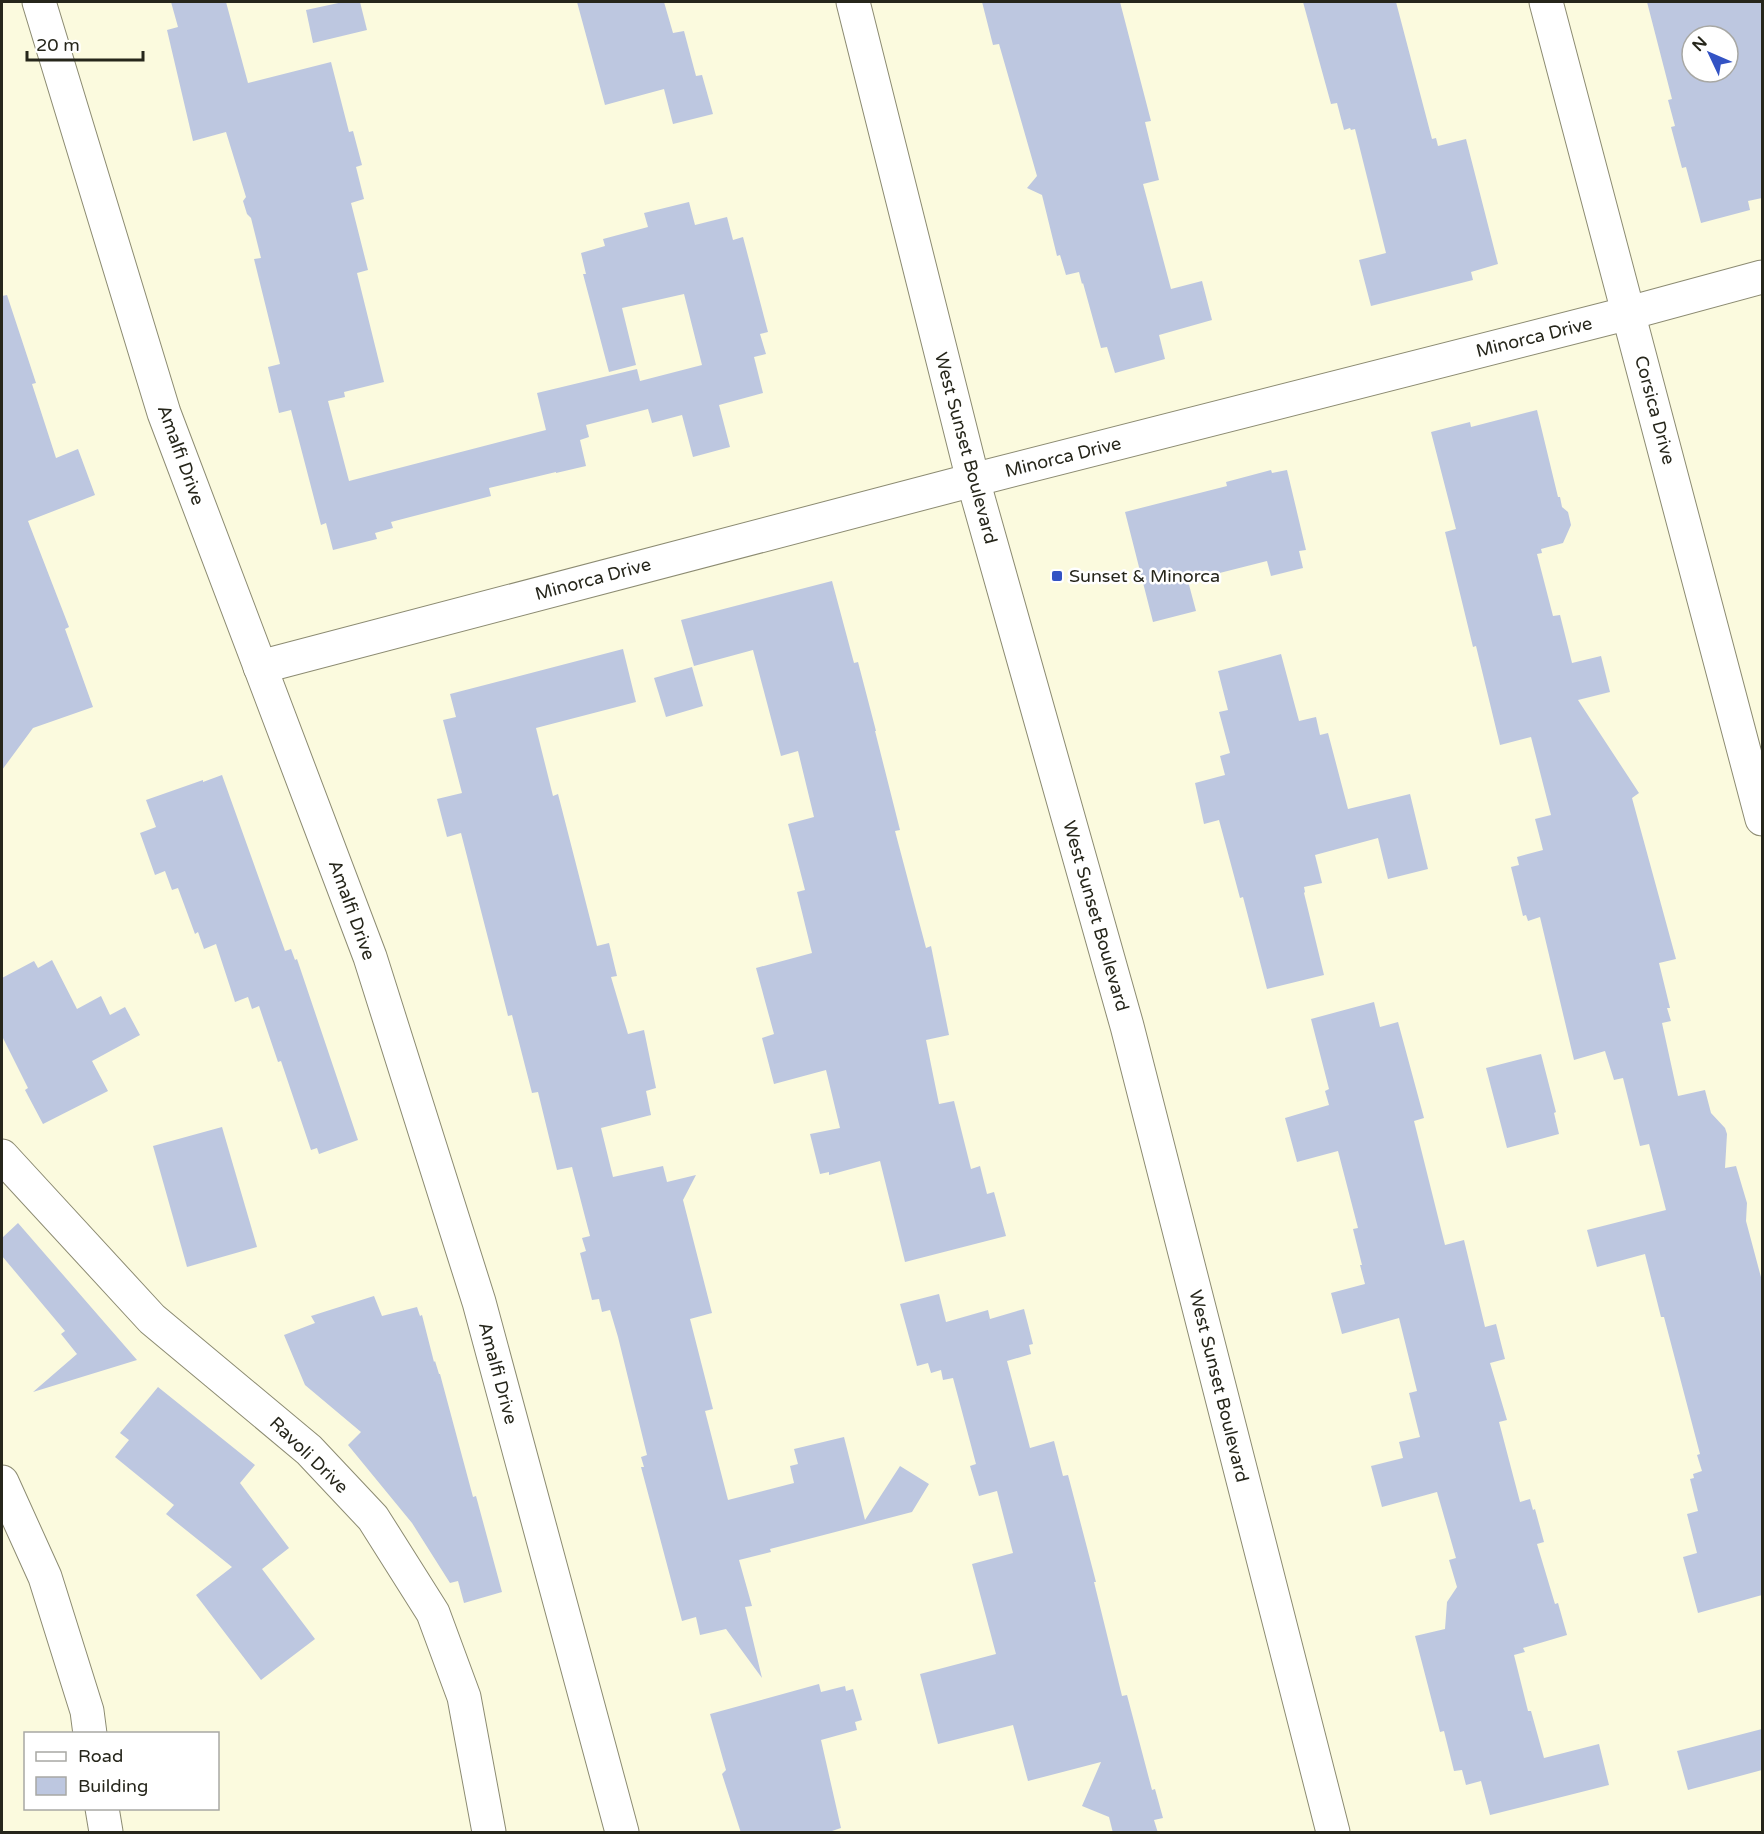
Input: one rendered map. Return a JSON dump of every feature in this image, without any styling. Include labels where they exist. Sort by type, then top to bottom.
[{"type":"street","name":"Amalfi Drive","points":[[39,2],[165,413],[370,957],[479,1302],[622,1833]]},
{"type":"street","name":"West Sunset Boulevard","points":[[853,2],[973,480],[1127,1026],[1332,1833]]},
{"type":"street","name":"Corsica Drive","points":[[1546,2],[1762,819]]},
{"type":"street","name":"Minorca Drive","points":[[260,667],[973,480],[1762,278]]},
{"type":"street","name":"Ravoli Drive","points":[[2,1156],[152,1318],[309,1450],[373,1518],[433,1613],[464,1697],[489,1833]]},
{"type":"street","points":[[2,1482],[45,1577],[87,1711],[90,1732]]},
{"type":"street","points":[[102,1810],[106,1833]]},
{"type":"building","points":[[171,2],[226,2],[248,83],[331,62],[349,132],[353,131],[362,165],[356,167],[364,199],[351,203],[368,270],[357,273],[384,382],[344,392],[345,397],[328,401],[349,481],[546,430],[537,393],[637,369],[640,381],[702,365],[684,294],[622,308],[636,365],[609,372],[583,274],[586,274],[581,253],[605,246],[603,239],[648,227],[644,213],[689,202],[695,225],[727,217],[733,240],[743,237],[768,332],[760,334],[766,354],[754,357],[763,393],[719,405],[730,447],[693,457],[682,415],[652,423],[648,409],[586,425],[589,437],[580,440],[586,466],[489,488],[491,496],[391,522],[393,528],[375,533],[377,539],[333,550],[326,523],[321,525],[291,410],[279,413],[268,367],[280,364],[254,259],[261,258],[251,218],[247,214],[243,201],[246,197],[226,132],[193,141],[167,30],[178,27]]},
{"type":"building","points":[[343,2],[360,2],[367,30],[313,43],[306,10]]},
{"type":"building","points":[[577,2],[664,2],[673,33],[684,31],[696,76],[702,75],[713,114],[673,124],[664,89],[605,105]]},
{"type":"building","points":[[982,2],[1120,2],[1151,121],[1145,122],[1159,180],[1143,184],[1171,289],[1202,281],[1212,320],[1159,335],[1165,359],[1115,373],[1107,347],[1101,348],[1079,272],[1066,275],[1060,255],[1057,256],[1042,195],[1027,188],[1037,176],[999,44],[993,45]]},
{"type":"building","points":[[1303,2],[1396,2],[1432,139],[1436,138],[1438,146],[1466,139],[1498,264],[1471,272],[1473,280],[1371,306],[1359,260],[1386,253],[1355,129],[1344,130],[1337,103],[1331,104]]},
{"type":"building","points":[[1647,2],[1762,2],[1762,198],[1748,201],[1750,210],[1701,223],[1686,167],[1682,168],[1671,127],[1675,126],[1668,100],[1672,99]]},
{"type":"building","points":[[7,295],[36,383],[32,384],[56,458],[78,449],[95,495],[28,521],[69,627],[65,629],[93,707],[33,728],[2,770],[2,296]]},
{"type":"building","points":[[1537,410],[1558,497],[1560,497],[1562,507],[1568,512],[1571,525],[1563,543],[1541,549],[1542,553],[1537,554],[1553,616],[1560,615],[1572,663],[1601,656],[1610,692],[1578,700],[1639,793],[1632,798],[1676,959],[1659,963],[1671,1021],[1662,1023],[1678,1096],[1705,1090],[1711,1113],[1725,1128],[1727,1134],[1725,1168],[1736,1166],[1747,1203],[1746,1221],[1762,1281],[1762,1595],[1698,1613],[1683,1557],[1697,1553],[1687,1514],[1698,1511],[1690,1479],[1694,1478],[1693,1474],[1702,1471],[1697,1455],[1700,1454],[1664,1317],[1661,1317],[1645,1254],[1597,1267],[1587,1230],[1666,1210],[1649,1144],[1640,1146],[1623,1078],[1614,1080],[1605,1051],[1574,1060],[1540,917],[1528,921],[1526,915],[1523,916],[1511,867],[1519,865],[1517,857],[1543,850],[1535,819],[1551,815],[1531,737],[1500,745],[1445,532],[1456,529],[1431,432],[1470,422],[1471,427]]},
{"type":"building","points":[[1271,470],[1272,473],[1287,470],[1306,550],[1299,551],[1303,568],[1271,576],[1267,561],[1188,581],[1196,611],[1153,622],[1125,512],[1227,486],[1226,482]]},
{"type":"building","points":[[832,581],[854,663],[858,662],[876,731],[900,830],[895,831],[926,948],[931,946],[949,1035],[926,1040],[939,1104],[954,1101],[971,1169],[980,1166],[987,1194],[994,1192],[1006,1236],[905,1262],[880,1161],[829,1175],[829,1172],[820,1174],[810,1134],[840,1128],[826,1070],[774,1084],[762,1038],[774,1034],[756,968],[812,953],[797,892],[805,890],[788,824],[814,817],[798,751],[781,756],[753,650],[694,666],[681,620]]},
{"type":"building","points":[[623,649],[636,702],[536,728],[553,796],[558,794],[597,946],[609,943],[617,976],[611,977],[628,1034],[644,1030],[656,1088],[646,1091],[651,1115],[601,1128],[613,1177],[663,1166],[667,1182],[696,1175],[683,1200],[712,1313],[690,1319],[713,1409],[705,1411],[728,1500],[794,1483],[790,1466],[798,1464],[794,1449],[844,1437],[865,1520],[900,1466],[929,1484],[912,1512],[770,1549],[771,1552],[739,1560],[752,1606],[745,1607],[762,1678],[726,1629],[700,1635],[696,1617],[682,1621],[641,1467],[644,1467],[641,1457],[647,1455],[618,1337],[610,1310],[602,1312],[599,1299],[592,1300],[580,1253],[586,1251],[582,1238],[590,1236],[572,1167],[557,1170],[538,1092],[532,1093],[512,1015],[508,1016],[461,833],[447,837],[437,799],[462,793],[443,720],[456,717],[450,694]]},
{"type":"building","points":[[1281,654],[1299,721],[1316,717],[1320,735],[1328,733],[1348,809],[1410,794],[1428,869],[1388,879],[1378,838],[1315,855],[1322,883],[1304,887],[1304,893],[1324,975],[1267,989],[1243,897],[1240,898],[1219,820],[1204,824],[1195,783],[1225,775],[1220,756],[1230,753],[1219,712],[1228,710],[1218,671]]},
{"type":"building","points":[[692,667],[703,706],[666,717],[654,678]]},
{"type":"building","points":[[222,775],[285,951],[291,949],[295,960],[297,959],[358,1140],[319,1154],[317,1148],[311,1150],[281,1061],[278,1062],[259,1006],[252,1009],[248,997],[235,1002],[216,944],[204,949],[198,932],[195,934],[178,888],[172,890],[165,871],[155,875],[140,833],[156,827],[146,800]]},
{"type":"building","points":[[52,960],[77,1009],[101,996],[110,1015],[125,1007],[140,1035],[92,1061],[108,1091],[43,1124],[25,1090],[28,1088],[2,1036],[2,978],[34,961],[38,968]]},
{"type":"building","points":[[1374,1002],[1380,1027],[1398,1022],[1424,1118],[1414,1121],[1445,1245],[1464,1240],[1485,1327],[1496,1324],[1505,1359],[1490,1363],[1507,1420],[1499,1422],[1520,1502],[1530,1499],[1533,1510],[1535,1509],[1544,1542],[1537,1544],[1567,1635],[1523,1648],[1525,1652],[1514,1655],[1528,1711],[1531,1711],[1544,1758],[1599,1744],[1609,1785],[1490,1815],[1481,1781],[1466,1785],[1462,1770],[1454,1771],[1444,1731],[1440,1732],[1415,1636],[1445,1629],[1447,1602],[1457,1587],[1449,1560],[1456,1558],[1437,1492],[1382,1507],[1371,1466],[1403,1458],[1399,1442],[1420,1437],[1409,1393],[1417,1391],[1399,1318],[1342,1334],[1331,1293],[1365,1284],[1353,1229],[1358,1228],[1338,1151],[1297,1162],[1285,1118],[1329,1105],[1325,1091],[1329,1089],[1311,1019]]},
{"type":"building","points":[[1541,1054],[1556,1112],[1554,1113],[1559,1134],[1507,1148],[1486,1068]]},
{"type":"building","points":[[222,1127],[257,1247],[187,1267],[153,1146]]},
{"type":"building","points":[[18,1223],[137,1360],[33,1392],[77,1354],[61,1334],[65,1331],[2,1256],[2,1238]]},
{"type":"building","points":[[939,1294],[946,1322],[988,1310],[990,1319],[1024,1309],[1033,1344],[1029,1345],[1031,1354],[1007,1361],[1030,1448],[1054,1441],[1063,1476],[1068,1475],[1096,1582],[1094,1582],[1122,1696],[1127,1695],[1152,1790],[1155,1789],[1163,1818],[1154,1820],[1158,1833],[1113,1833],[1109,1817],[1082,1806],[1101,1762],[1028,1781],[1013,1725],[938,1744],[920,1674],[996,1654],[972,1564],[1013,1553],[997,1491],[979,1496],[970,1466],[976,1464],[953,1378],[943,1380],[941,1370],[931,1373],[928,1363],[917,1366],[900,1304]]},
{"type":"building","points":[[374,1296],[382,1316],[417,1307],[420,1316],[422,1315],[502,1592],[464,1603],[458,1581],[450,1583],[412,1523],[348,1445],[361,1432],[305,1385],[284,1335],[315,1323],[311,1316]]},
{"type":"building","points":[[158,1387],[255,1465],[240,1483],[289,1548],[262,1569],[315,1639],[261,1680],[196,1595],[232,1567],[166,1514],[174,1505],[115,1457],[129,1440],[120,1433]]},
{"type":"building","points":[[819,1684],[821,1692],[845,1686],[846,1691],[853,1689],[862,1720],[855,1722],[857,1730],[821,1740],[841,1828],[826,1833],[741,1833],[722,1774],[726,1770],[710,1714]]},
{"type":"building","points":[[1762,1729],[1762,1770],[1688,1790],[1677,1751]]},
{"type":"place","name":"Sunset & Minorca","points":[[1057,576]]}]
